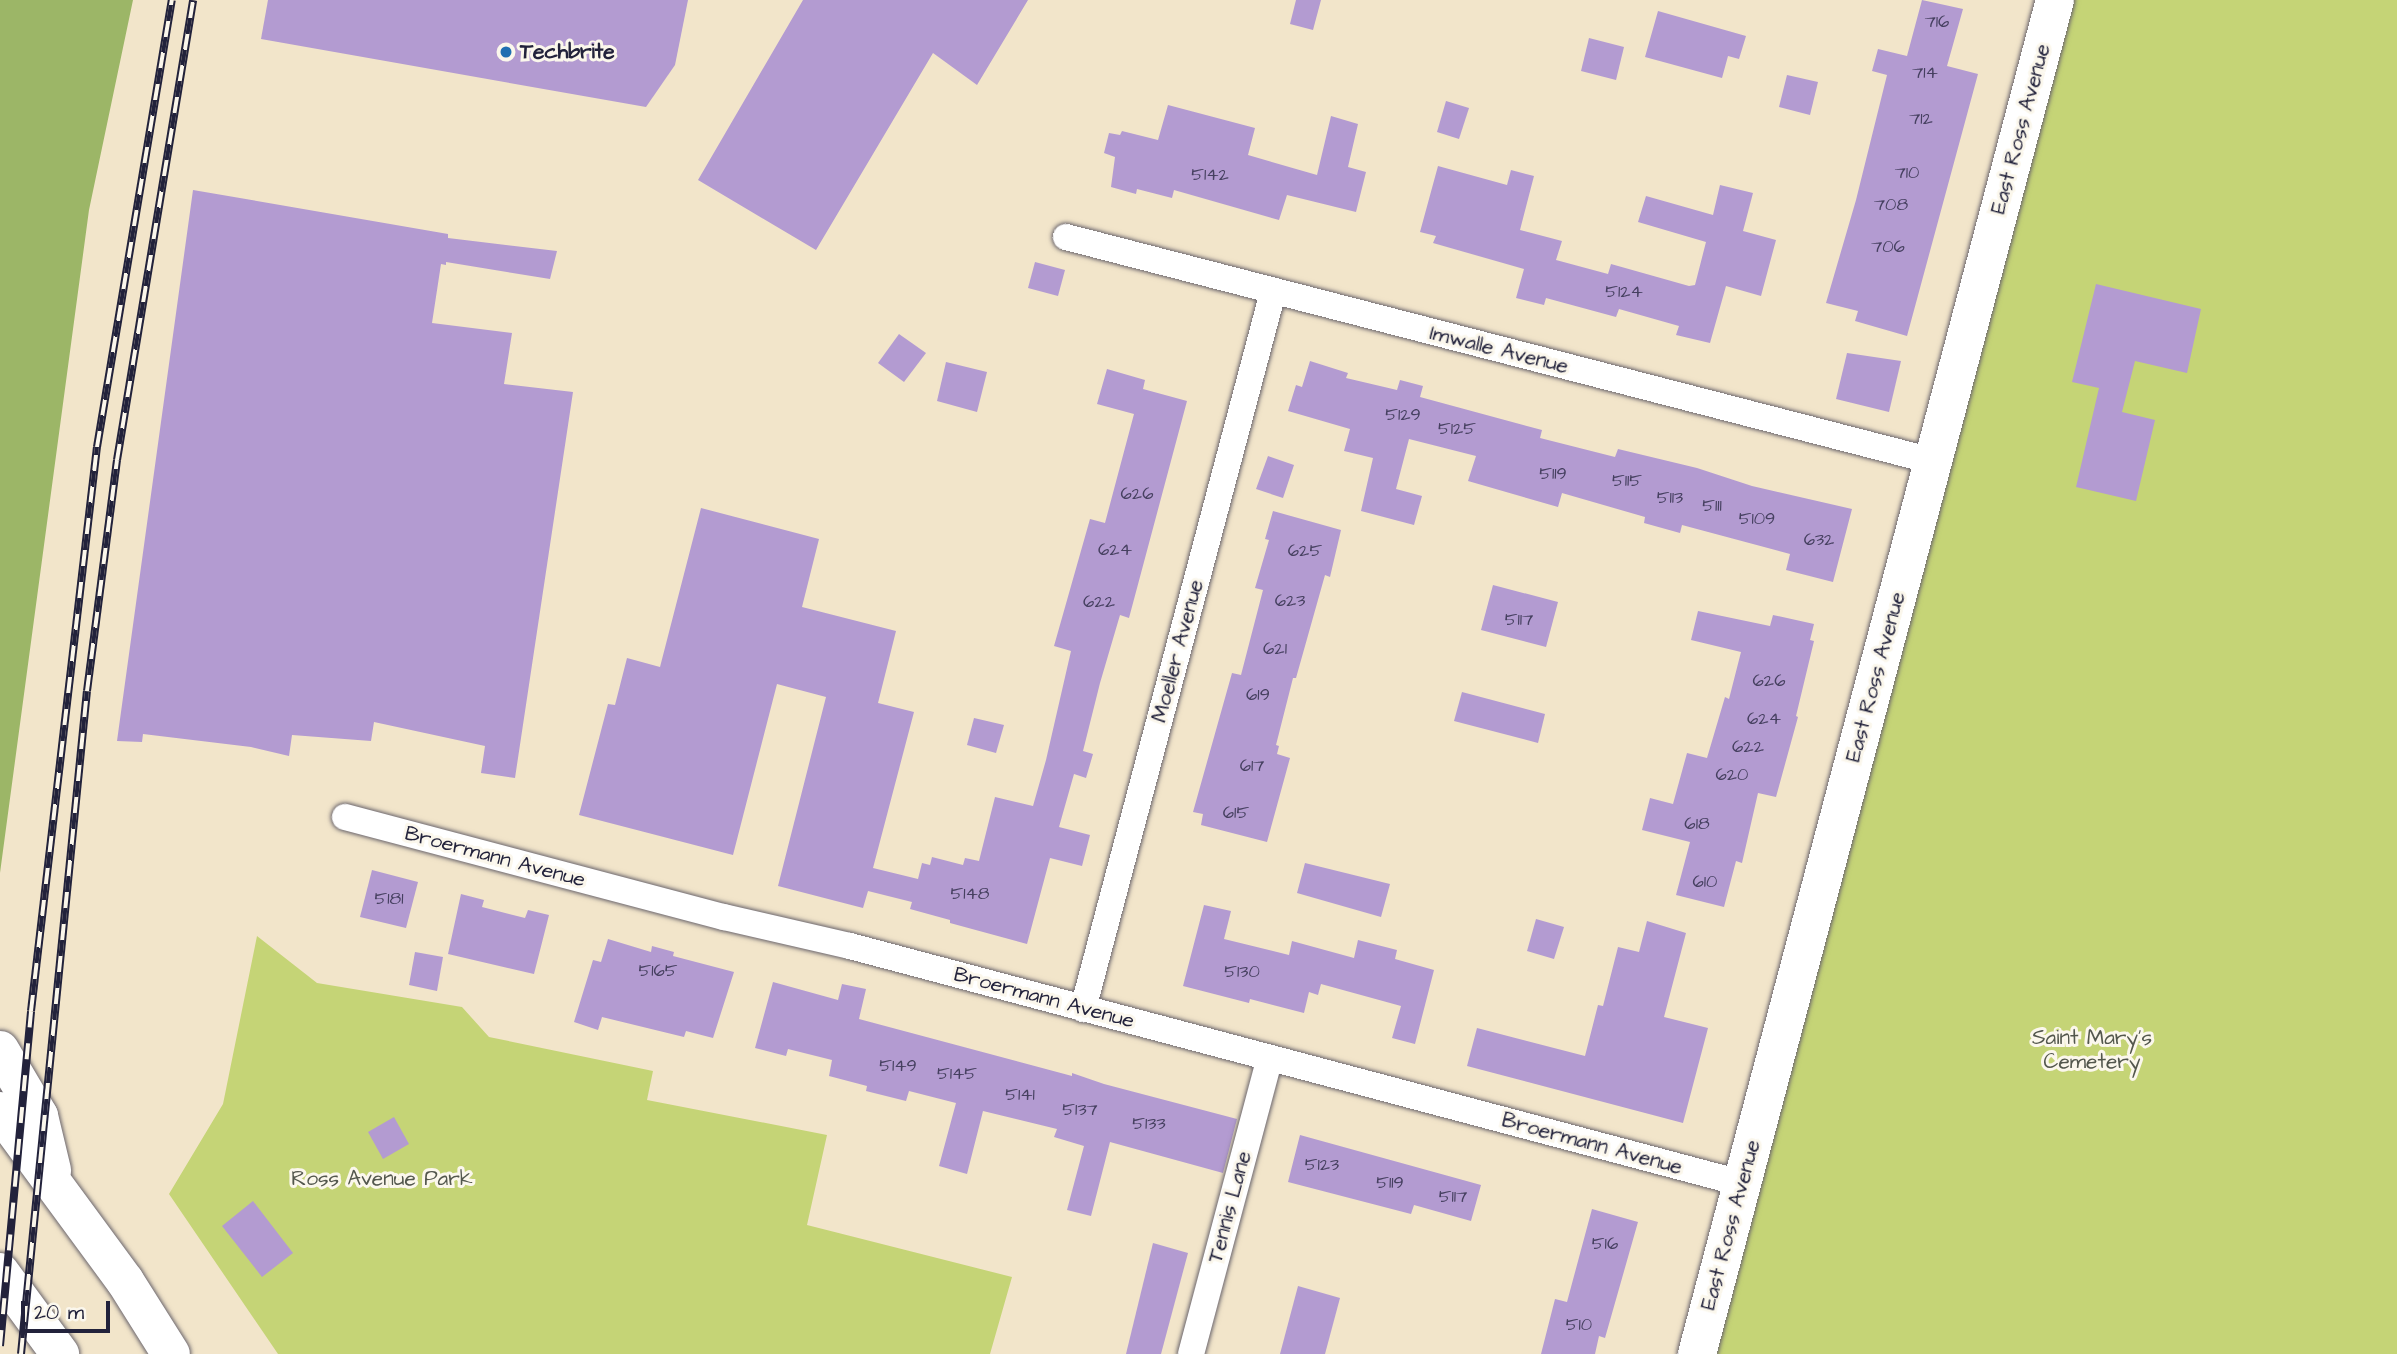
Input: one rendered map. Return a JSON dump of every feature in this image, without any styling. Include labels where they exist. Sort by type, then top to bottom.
[{"type":"main road","name":"East Ross Avenue","points":[[1697,1354],[2055,0]]},
{"type":"main road","points":[[0,1050],[39,1116],[55,1183]]},
{"type":"main road","points":[[0,1111],[125,1281],[171,1354]]},
{"type":"main road","points":[[0,1272],[60,1354]]},
{"type":"street","name":"Imwalle Avenue","points":[[1066,237],[1933,461]]},
{"type":"street","name":"Moeller Avenue","points":[[1083,1009],[1273,292]]},
{"type":"street","name":"Broermann Avenue","points":[[345,817],[724,917],[850,946],[1269,1060],[1741,1183]]},
{"type":"street","name":"Tennis Lane","points":[[1191,1354],[1269,1060]]},
{"type":"green space","points":[[0,0],[133,0],[89,210],[0,873]]},
{"type":"green space","name":"Saint Mary’s Cemetery","points":[[2055,0],[2397,0],[2397,1354],[1697,1354]]},
{"type":"green space","name":"Ross Avenue Park","points":[[257,936],[317,983],[462,1007],[489,1037],[653,1071],[647,1100],[827,1135],[807,1225],[1012,1277],[990,1354],[278,1354],[169,1194],[223,1104]]},
{"type":"building","name":"Techbrite","points":[[268,0],[688,0],[675,65],[646,107],[261,39]]},
{"type":"building","points":[[803,0],[1028,0],[977,85],[933,53],[816,250],[698,180]]},
{"type":"building","points":[[1296,0],[1321,0],[1313,30],[1290,24]]},
{"type":"building","points":[[1922,0],[1963,9],[1947,66],[1978,74],[1907,336],[1855,321],[1858,311],[1826,303],[1856,200],[1887,75],[1872,71],[1878,49],[1907,56]]},
{"type":"building","points":[[1658,11],[1746,36],[1739,59],[1728,56],[1722,78],[1645,57]]},
{"type":"building","points":[[1589,38],[1624,47],[1616,80],[1581,71]]},
{"type":"building","points":[[1787,75],[1818,82],[1810,115],[1779,107]]},
{"type":"building","points":[[1446,101],[1469,108],[1459,139],[1437,132]]},
{"type":"building","points":[[1168,105],[1255,128],[1248,155],[1317,175],[1331,116],[1358,124],[1348,167],[1366,172],[1356,212],[1287,195],[1279,220],[1174,190],[1172,198],[1137,189],[1136,194],[1111,187],[1115,157],[1104,153],[1109,133],[1120,135],[1122,131],[1158,140]]},
{"type":"building","points":[[1438,166],[1507,185],[1511,170],[1534,176],[1520,230],[1562,241],[1556,260],[1608,274],[1611,264],[1689,286],[1695,285],[1706,242],[1638,222],[1646,196],[1713,215],[1720,185],[1753,193],[1743,231],[1776,240],[1761,296],[1726,286],[1710,343],[1676,335],[1679,326],[1619,309],[1616,317],[1546,298],[1544,305],[1516,298],[1524,269],[1433,243],[1436,236],[1420,232]]},
{"type":"building","points":[[193,190],[448,234],[448,238],[557,251],[550,279],[446,262],[446,265],[441,264],[432,323],[512,333],[504,384],[573,392],[515,778],[481,773],[485,746],[374,722],[371,741],[292,735],[289,756],[251,747],[143,734],[142,742],[117,741]]},
{"type":"building","points":[[1035,262],[1065,270],[1058,296],[1028,288]]},
{"type":"building","points":[[2096,284],[2201,309],[2187,373],[2135,361],[2122,412],[2155,420],[2136,501],[2076,487],[2099,388],[2072,382]]},
{"type":"building","points":[[899,334],[926,353],[904,382],[878,363]]},
{"type":"building","points":[[1847,353],[1901,361],[1889,412],[1836,399]]},
{"type":"building","points":[[1310,361],[1348,373],[1346,378],[1397,390],[1400,380],[1423,386],[1420,397],[1542,430],[1540,438],[1615,457],[1618,449],[1697,468],[1752,486],[1852,509],[1833,582],[1786,570],[1790,554],[1682,525],[1680,533],[1644,523],[1645,517],[1562,493],[1558,507],[1468,481],[1476,456],[1409,439],[1396,489],[1422,496],[1414,525],[1361,511],[1373,458],[1344,451],[1350,429],[1288,411],[1296,385],[1302,387]]},
{"type":"building","points":[[946,362],[987,372],[977,412],[937,401]]},
{"type":"building","points":[[1107,369],[1145,380],[1143,389],[1187,401],[1129,618],[1120,615],[1100,683],[1083,751],[1093,754],[1086,778],[1074,774],[1059,827],[1090,835],[1082,866],[1050,858],[1027,944],[950,923],[950,920],[910,909],[912,902],[868,891],[863,908],[778,886],[826,697],[777,684],[733,855],[579,815],[608,704],[615,705],[627,658],[660,667],[701,508],[819,539],[802,607],[896,631],[878,703],[914,712],[873,868],[918,879],[922,863],[930,865],[932,857],[963,865],[965,858],[979,861],[995,797],[1033,806],[1046,760],[1071,651],[1054,646],[1090,519],[1105,523],[1134,414],[1097,404]]},
{"type":"building","points":[[1268,456],[1294,465],[1283,498],[1256,489]]},
{"type":"building","points":[[1273,511],[1341,530],[1330,577],[1325,575],[1296,678],[1293,678],[1276,745],[1279,746],[1277,754],[1290,758],[1267,842],[1201,825],[1203,814],[1193,812],[1232,673],[1241,675],[1263,590],[1255,588],[1269,540],[1265,539]]},
{"type":"building","points":[[1493,585],[1558,602],[1546,647],[1481,630]]},
{"type":"building","points":[[1698,611],[1770,626],[1773,615],[1814,624],[1810,640],[1814,641],[1796,716],[1798,717],[1776,797],[1758,793],[1742,863],[1736,861],[1724,907],[1676,895],[1690,842],[1642,830],[1650,798],[1673,804],[1687,753],[1707,758],[1725,697],[1729,699],[1741,652],[1691,640]]},
{"type":"building","points":[[1462,692],[1545,714],[1538,743],[1454,721]]},
{"type":"building","points":[[974,718],[1004,725],[996,753],[967,745]]},
{"type":"building","points":[[1305,863],[1390,884],[1381,917],[1297,893]]},
{"type":"building","points":[[372,870],[418,882],[406,928],[360,917]]},
{"type":"building","points":[[461,894],[484,900],[482,907],[525,918],[528,910],[549,915],[534,974],[448,954]]},
{"type":"building","points":[[1204,905],[1231,911],[1224,939],[1289,955],[1292,941],[1354,958],[1358,940],[1397,950],[1395,959],[1434,970],[1415,1044],[1392,1038],[1401,1006],[1321,984],[1318,995],[1309,992],[1304,1013],[1250,999],[1249,1003],[1183,986]]},
{"type":"building","points":[[1536,919],[1564,927],[1554,959],[1527,951]]},
{"type":"building","points":[[1647,921],[1686,933],[1664,1017],[1708,1028],[1683,1123],[1467,1066],[1477,1028],[1585,1056],[1598,1005],[1603,1006],[1618,947],[1639,952]]},
{"type":"building","points":[[608,939],[651,952],[652,946],[674,952],[673,956],[734,972],[713,1038],[686,1031],[684,1037],[602,1017],[598,1030],[574,1022],[593,960],[601,962]]},
{"type":"building","points":[[415,952],[443,957],[437,991],[409,985]]},
{"type":"building","points":[[773,982],[838,1000],[842,984],[866,989],[859,1019],[1072,1076],[1072,1073],[1237,1119],[1223,1173],[1110,1142],[1091,1216],[1067,1210],[1084,1146],[1054,1137],[1057,1129],[983,1111],[967,1174],[939,1166],[956,1103],[909,1091],[906,1101],[866,1091],[867,1086],[829,1076],[832,1060],[788,1049],[786,1056],[755,1048]]},
{"type":"building","points":[[394,1117],[409,1144],[383,1159],[368,1132]]},
{"type":"building","points":[[1300,1135],[1481,1185],[1471,1221],[1414,1205],[1411,1214],[1288,1182]]},
{"type":"building","points":[[253,1201],[293,1253],[262,1277],[222,1226]]},
{"type":"building","points":[[1592,1209],[1638,1222],[1605,1338],[1599,1336],[1595,1354],[1541,1354],[1555,1299],[1567,1302]]},
{"type":"building","points":[[1153,1243],[1188,1253],[1161,1354],[1126,1354]]},
{"type":"building","points":[[1298,1286],[1340,1298],[1325,1354],[1280,1354]]},
{"type":"railway","points":[[0,1346],[31,1011],[97,447],[172,0]]},
{"type":"railway","points":[[21,1354],[87,691],[117,460],[193,0]]},
{"type":"place","name":"Techbrite","points":[[506,52]]}]
